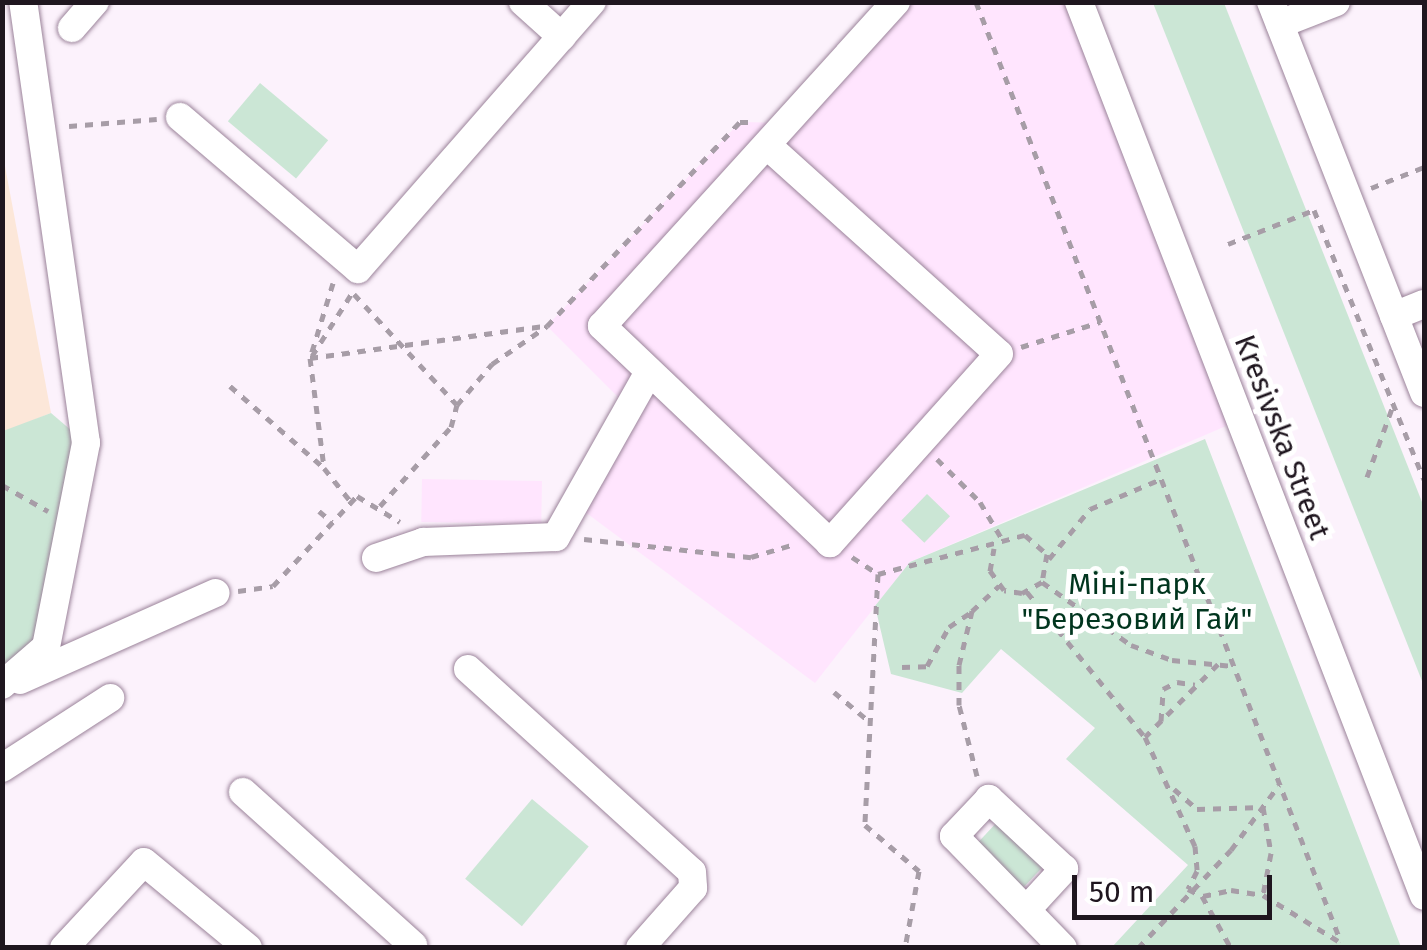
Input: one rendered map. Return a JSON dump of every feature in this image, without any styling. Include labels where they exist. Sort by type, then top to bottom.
[{"type":"street","points":[[2,686],[46,647],[86,443],[22,2]]},
{"type":"street","points":[[72,28],[95,2]]},
{"type":"street","points":[[524,2],[562,37]]},
{"type":"street","points":[[180,116],[352,273],[592,2]]},
{"type":"street","points":[[768,147],[999,354],[830,543],[606,335],[605,318],[768,147],[896,2]]},
{"type":"street","name":"Kresivska Street","points":[[1079,2],[1424,896]]},
{"type":"street","points":[[1336,2],[1276,14],[1424,392]]},
{"type":"street","points":[[1394,316],[1424,304]]},
{"type":"street","points":[[376,558],[424,542],[556,536],[648,374]]},
{"type":"street","points":[[2,686],[216,594]]},
{"type":"street","points":[[468,668],[692,872],[693,888],[640,948]]},
{"type":"street","points":[[2,768],[110,698]]},
{"type":"street","points":[[243,792],[413,947]]},
{"type":"street","points":[[1029,907],[1064,870],[989,799],[954,836],[1029,907],[1064,948]]},
{"type":"street","points":[[64,948],[144,862],[248,948]]},
{"type":"path","points":[[976,2],[1341,942]]},
{"type":"path","points":[[42,129],[180,116]]},
{"type":"path","points":[[380,506],[450,427],[457,405],[492,364],[547,326],[740,122]]},
{"type":"path","points":[[1314,210],[1424,478]]},
{"type":"path","points":[[352,273],[402,346],[457,405]]},
{"type":"path","points":[[324,468],[310,358],[352,273]]},
{"type":"path","points":[[310,358],[352,273]]},
{"type":"path","points":[[999,354],[1100,322]]},
{"type":"path","points":[[310,358],[547,326]]},
{"type":"path","points":[[230,386],[324,468],[352,502]]},
{"type":"path","points":[[920,442],[980,502],[1002,540]]},
{"type":"path","points":[[1028,592],[1042,582],[1048,560],[1090,509],[1161,479]]},
{"type":"path","points":[[2,485],[73,524]]},
{"type":"path","points":[[216,594],[273,586],[357,496],[380,506],[424,542]]},
{"type":"path","points":[[320,511],[332,522]]},
{"type":"path","points":[[556,536],[750,557],[782,544],[830,543],[878,574],[994,548]]},
{"type":"path","points":[[1000,586],[990,565],[994,548],[1002,540],[1031,538],[1048,560]]},
{"type":"path","points":[[878,574],[865,824],[919,870],[904,948]]},
{"type":"path","points":[[1042,582],[1131,645],[1172,660],[1233,666]]},
{"type":"path","points":[[1000,586],[1028,592],[1145,736],[1172,788],[1195,846],[1197,872],[1188,890]]},
{"type":"path","points":[[902,667],[927,666],[949,627],[1000,586]]},
{"type":"path","points":[[972,611],[959,665],[959,705],[968,757],[989,799]]},
{"type":"path","points":[[1145,736],[1218,664]]},
{"type":"path","points":[[1161,720],[1163,689],[1177,682],[1197,686]]},
{"type":"path","points":[[834,692],[870,722]]},
{"type":"path","points":[[1138,948],[1188,890],[1231,850],[1279,785]]},
{"type":"path","points":[[1172,788],[1196,809],[1263,807]]},
{"type":"path","points":[[1263,807],[1271,853],[1263,895]]},
{"type":"path","points":[[1188,890],[1202,896],[1231,890],[1263,895],[1341,942]]},
{"type":"path","points":[[1202,896],[1231,948]]},
{"type":"path","points":[[1328,948],[1341,942]]},
{"type":"shaded area","points":[[896,3],[1079,3],[1240,420],[910,562],[815,683],[577,506],[629,408],[547,326],[740,122],[788,123]]},
{"type":"shaded area","points":[[2,150],[51,413],[4,432],[2,431]]},
{"type":"shaded area","points":[[422,479],[542,481],[541,524],[421,522]]},
{"type":"green space","points":[[1153,3],[1224,3],[1424,507],[1424,686]]},
{"type":"green space","points":[[260,83],[328,140],[296,179],[228,121]]},
{"type":"green space","points":[[51,413],[86,443],[46,647],[3,685],[3,431]]},
{"type":"green space","name":"Міні-парк \"Березовий Гай\"","points":[[1205,439],[1401,947],[1112,947],[1188,865],[1066,759],[1095,728],[1001,649],[962,693],[891,674],[875,606],[910,562]]},
{"type":"green space","points":[[927,494],[950,516],[924,543],[901,521]]},
{"type":"green space","points":[[532,799],[589,847],[522,926],[465,879]]},
{"type":"green space","points":[[998,821],[1045,865],[1024,887],[977,844]]}]
